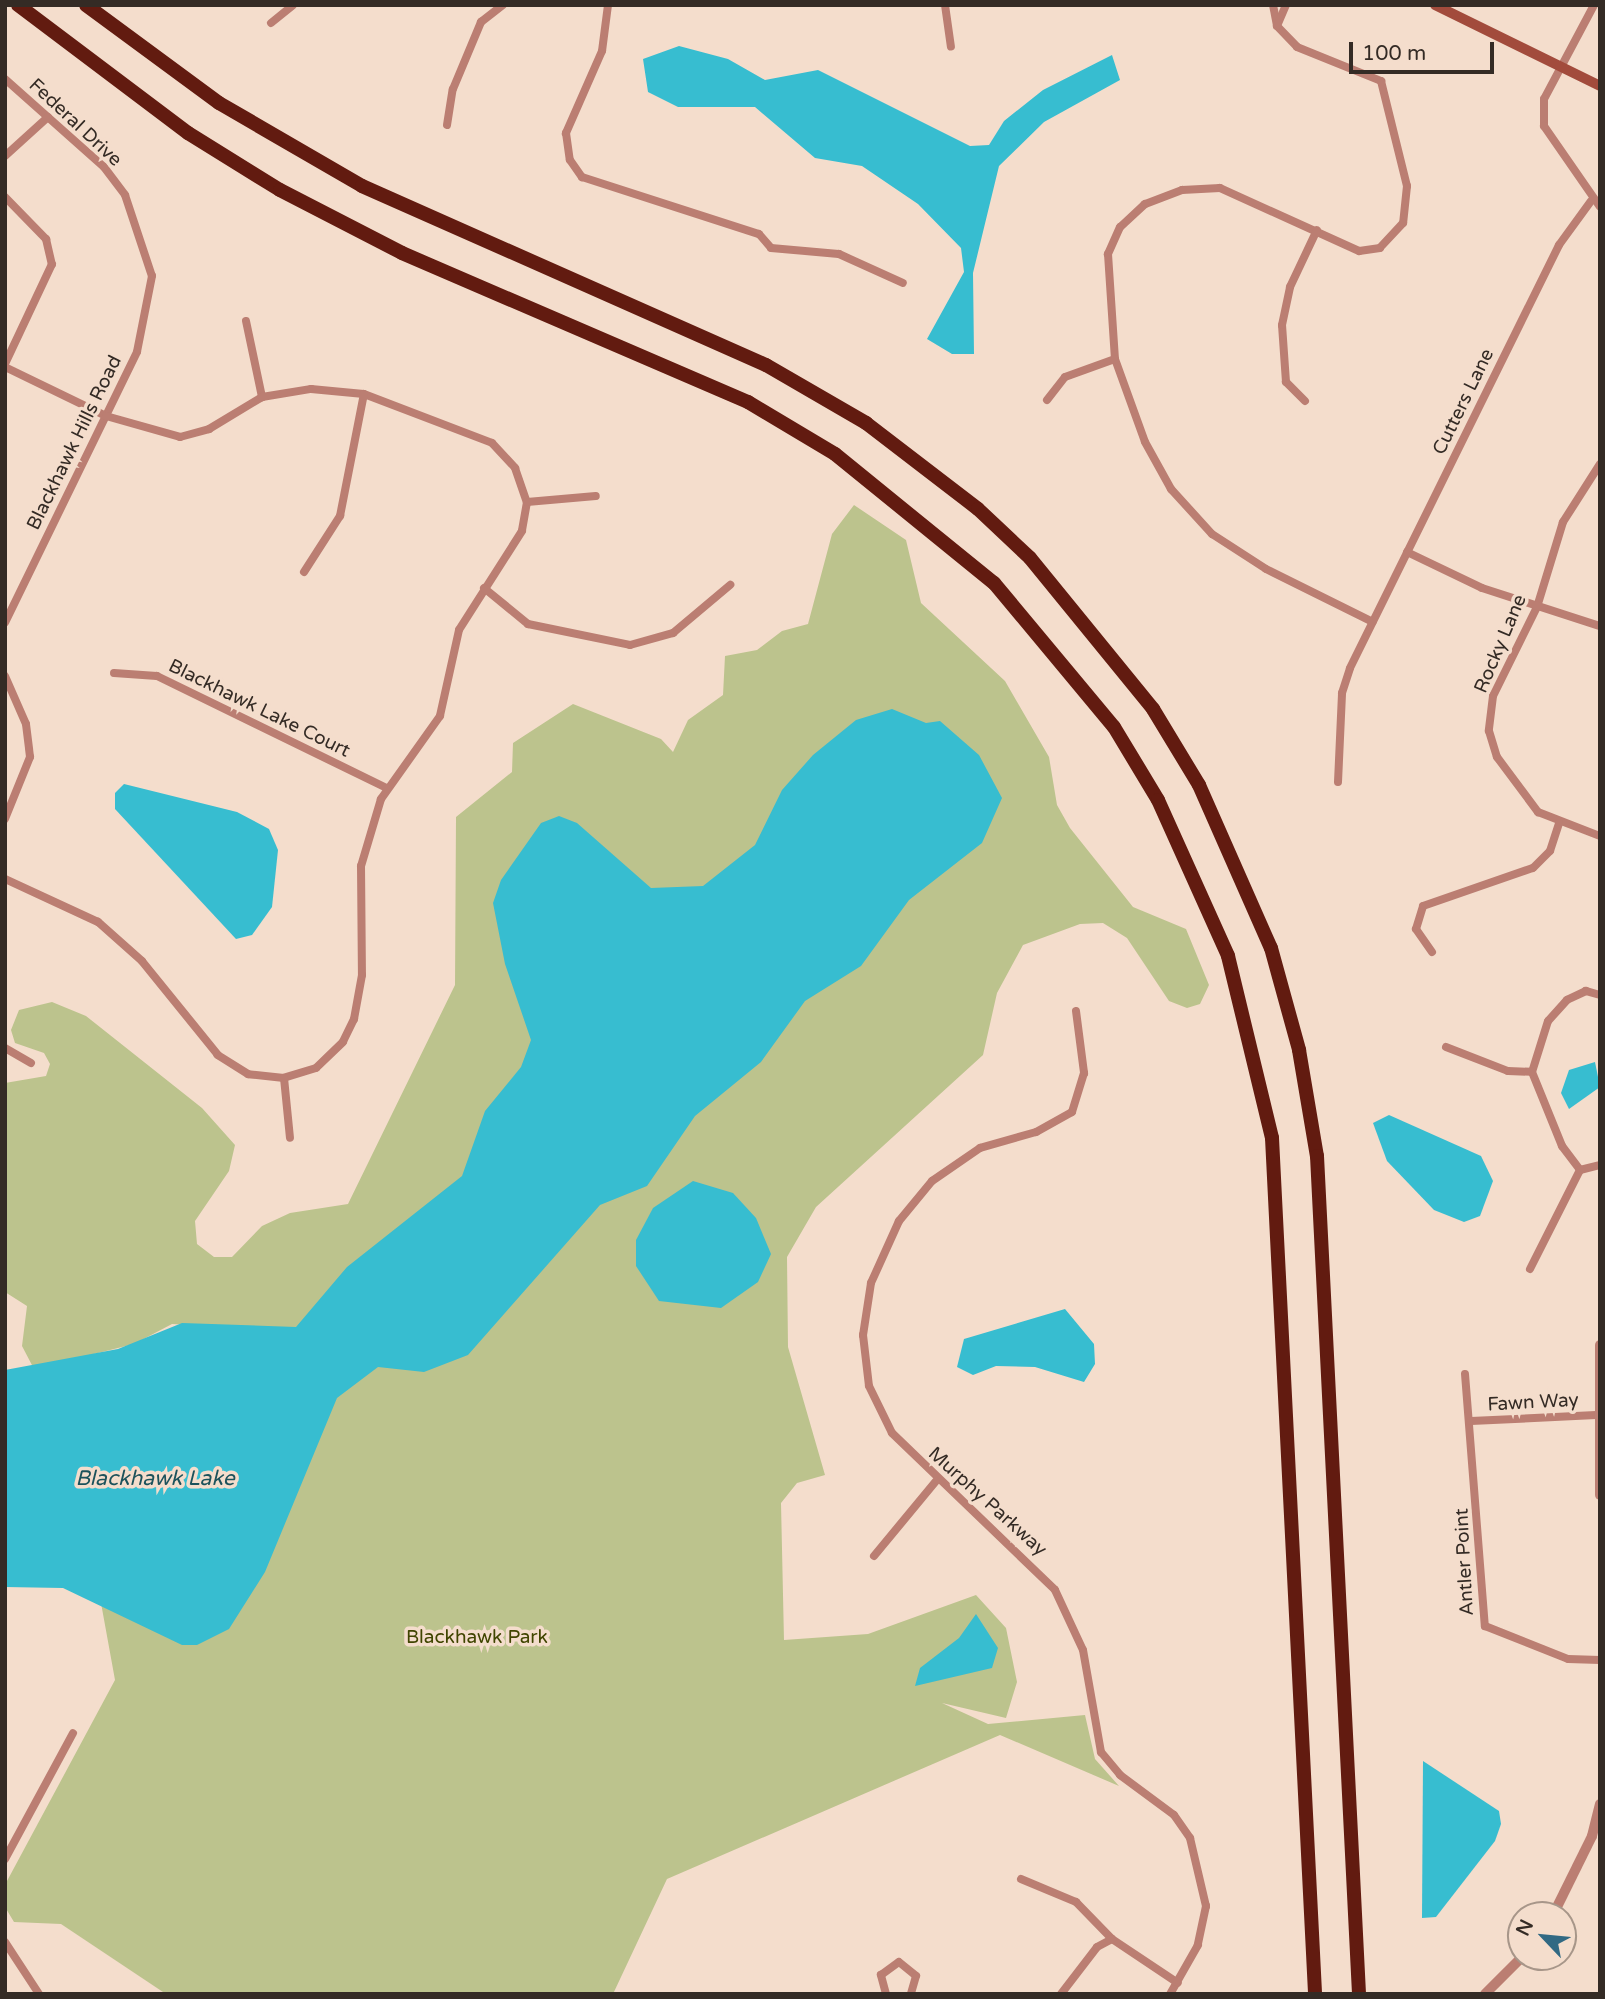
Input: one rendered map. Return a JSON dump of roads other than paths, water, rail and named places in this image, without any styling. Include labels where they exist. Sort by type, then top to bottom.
[{"type":"highway","points":[[18,5],[188,133],[280,190],[402,253],[748,401],[835,454],[995,583],[1114,727],[1158,800],[1228,956],[1272,1138],[1315,1994]]},
{"type":"highway","points":[[86,5],[219,103],[362,186],[766,365],[866,423],[969,502],[1030,558],[1101,638],[1153,709],[1211,808],[1271,948],[1299,1051],[1317,1156],[1359,1994]]},
{"type":"main road","points":[[1435,5],[1600,86]]},
{"type":"street","points":[[271,23],[293,5]]},
{"type":"street","points":[[447,125],[453,89],[481,22],[503,5]]},
{"type":"street","points":[[608,5],[602,51],[566,133],[575,169],[596,185],[759,234],[771,248],[839,254],[903,283]]},
{"type":"street","points":[[945,5],[951,47]]},
{"type":"street","points":[[1273,5],[1277,26],[1297,47],[1381,81],[1407,186],[1403,223],[1380,248],[1359,251],[1220,188],[1182,190],[1145,204],[1120,227],[1108,254],[1115,359],[1145,442],[1171,489],[1212,534],[1266,569],[1373,622]]},
{"type":"street","points":[[1277,26],[1286,5]]},
{"type":"street","points":[[1594,5],[1544,99],[1544,126],[1591,201],[1600,207]]},
{"type":"street","name":"Federal Drive","points":[[5,79],[104,167],[142,233],[152,276],[137,352]]},
{"type":"street","points":[[5,156],[48,117]]},
{"type":"street","points":[[5,197],[46,239],[52,264],[5,365],[106,416],[180,437],[209,429],[262,397],[311,389],[364,394],[492,443],[515,468],[527,502],[522,531],[459,630],[440,716],[387,788],[361,866],[362,975],[354,1019],[344,1042],[316,1068],[284,1079],[248,1074],[218,1055],[142,961],[98,922],[5,878]]},
{"type":"street","name":"Cutters Lane","points":[[1338,782],[1342,693],[1373,622],[1559,245],[1591,201]]},
{"type":"street","points":[[1305,401],[1286,382],[1282,325],[1290,287],[1317,230]]},
{"type":"street","points":[[246,321],[262,397]]},
{"type":"street","name":"Blackhawk Hills Road","points":[[5,623],[137,352]]},
{"type":"street","points":[[1047,400],[1065,377],[1115,359]]},
{"type":"street","points":[[304,572],[340,516],[364,394]]},
{"type":"street","name":"Rocky Lane","points":[[1600,464],[1563,522],[1537,607],[1493,696],[1489,731],[1497,757],[1523,796],[1559,823],[1600,835]]},
{"type":"street","points":[[527,502],[596,496]]},
{"type":"street","points":[[1407,552],[1537,607],[1600,626]]},
{"type":"street","points":[[484,588],[528,624],[631,645],[673,633],[730,585]]},
{"type":"street","name":"Blackhawk Lake Court","points":[[114,673],[157,676],[387,788]]},
{"type":"street","points":[[5,676],[26,724],[30,757],[5,819]]},
{"type":"street","points":[[1432,951],[1416,929],[1423,906],[1533,868],[1550,850],[1559,823]]},
{"type":"street","points":[[1580,1170],[1546,1121],[1532,1072],[1548,1021],[1567,1000],[1586,991],[1600,995]]},
{"type":"street","name":"Murphy Parkway","points":[[1076,1011],[1084,1073],[1072,1112],[1036,1132],[980,1148],[932,1181],[899,1221],[871,1283],[863,1335],[869,1386],[892,1433],[936,1480],[1024,1553],[1055,1590],[1083,1650],[1101,1752],[1120,1774],[1174,1815],[1190,1838],[1206,1906],[1198,1945],[1170,1994]]},
{"type":"street","points":[[1446,1047],[1508,1071],[1532,1072]]},
{"type":"street","points":[[5,1048],[31,1063]]},
{"type":"street","points":[[284,1079],[290,1138]]},
{"type":"street","points":[[1531,1269],[1580,1170],[1600,1165]]},
{"type":"street","points":[[1600,1345],[1596,1415],[1600,1495]]},
{"type":"street","name":"Antler Point","points":[[1465,1374],[1471,1421],[1485,1626],[1567,1659],[1600,1660]]},
{"type":"street","name":"Fawn Way","points":[[1471,1421],[1596,1415]]},
{"type":"street","points":[[874,1556],[936,1480]]},
{"type":"street","points":[[5,1859],[73,1733]]},
{"type":"street","points":[[1560,1901],[1592,1836],[1600,1804]]},
{"type":"street","points":[[1021,1879],[1076,1902],[1112,1939],[1178,1983]]},
{"type":"street","points":[[1061,1994],[1097,1947],[1112,1939]]},
{"type":"street","points":[[5,1942],[39,1994]]},
{"type":"street","points":[[883,1993],[884,1969],[899,1962],[916,1976],[911,1994]]},
{"type":"street","points":[[1485,1994],[1508,1971]]},
{"type":"water","points":[[679,46],[728,59],[765,80],[818,70],[970,146],[989,145],[1004,121],[1043,90],[1112,55],[1120,80],[1044,122],[999,166],[973,273],[974,354],[952,354],[927,339],[964,272],[961,248],[918,204],[862,166],[815,158],[755,107],[678,107],[648,92],[643,59]]},
{"type":"water","name":"Blackhawk Lake","points":[[892,709],[926,723],[940,721],[979,755],[1002,798],[982,843],[909,900],[861,966],[805,1001],[761,1062],[695,1116],[647,1186],[600,1205],[468,1355],[424,1372],[378,1367],[337,1398],[265,1572],[229,1629],[197,1645],[182,1645],[63,1588],[5,1587],[5,1370],[118,1349],[182,1323],[296,1327],[347,1267],[462,1176],[485,1111],[521,1067],[531,1040],[505,964],[493,903],[501,880],[541,823],[559,816],[577,823],[651,888],[703,886],[755,845],[782,790],[813,755],[856,720]]},
{"type":"water","points":[[124,784],[237,812],[269,829],[278,850],[272,907],[252,935],[236,939],[115,809],[115,793]]},
{"type":"water","points":[[1595,1062],[1600,1087],[1569,1109],[1561,1093],[1569,1070]]},
{"type":"water","points":[[1389,1115],[1481,1156],[1493,1181],[1480,1216],[1464,1222],[1434,1210],[1387,1161],[1373,1123]]},
{"type":"water","points":[[693,1181],[733,1193],[756,1218],[771,1254],[758,1282],[721,1308],[659,1301],[636,1266],[636,1240],[653,1208]]},
{"type":"water","points":[[1065,1309],[1094,1344],[1095,1364],[1084,1382],[1035,1367],[996,1366],[973,1375],[957,1367],[964,1339]]},
{"type":"water","points":[[976,1614],[998,1648],[992,1668],[915,1686],[920,1668],[959,1638]]},
{"type":"water","points":[[1423,1761],[1499,1811],[1501,1824],[1495,1841],[1436,1917],[1422,1918]]},
{"type":"park label","name":"Blackhawk Park","points":[[477,1638]]}]
